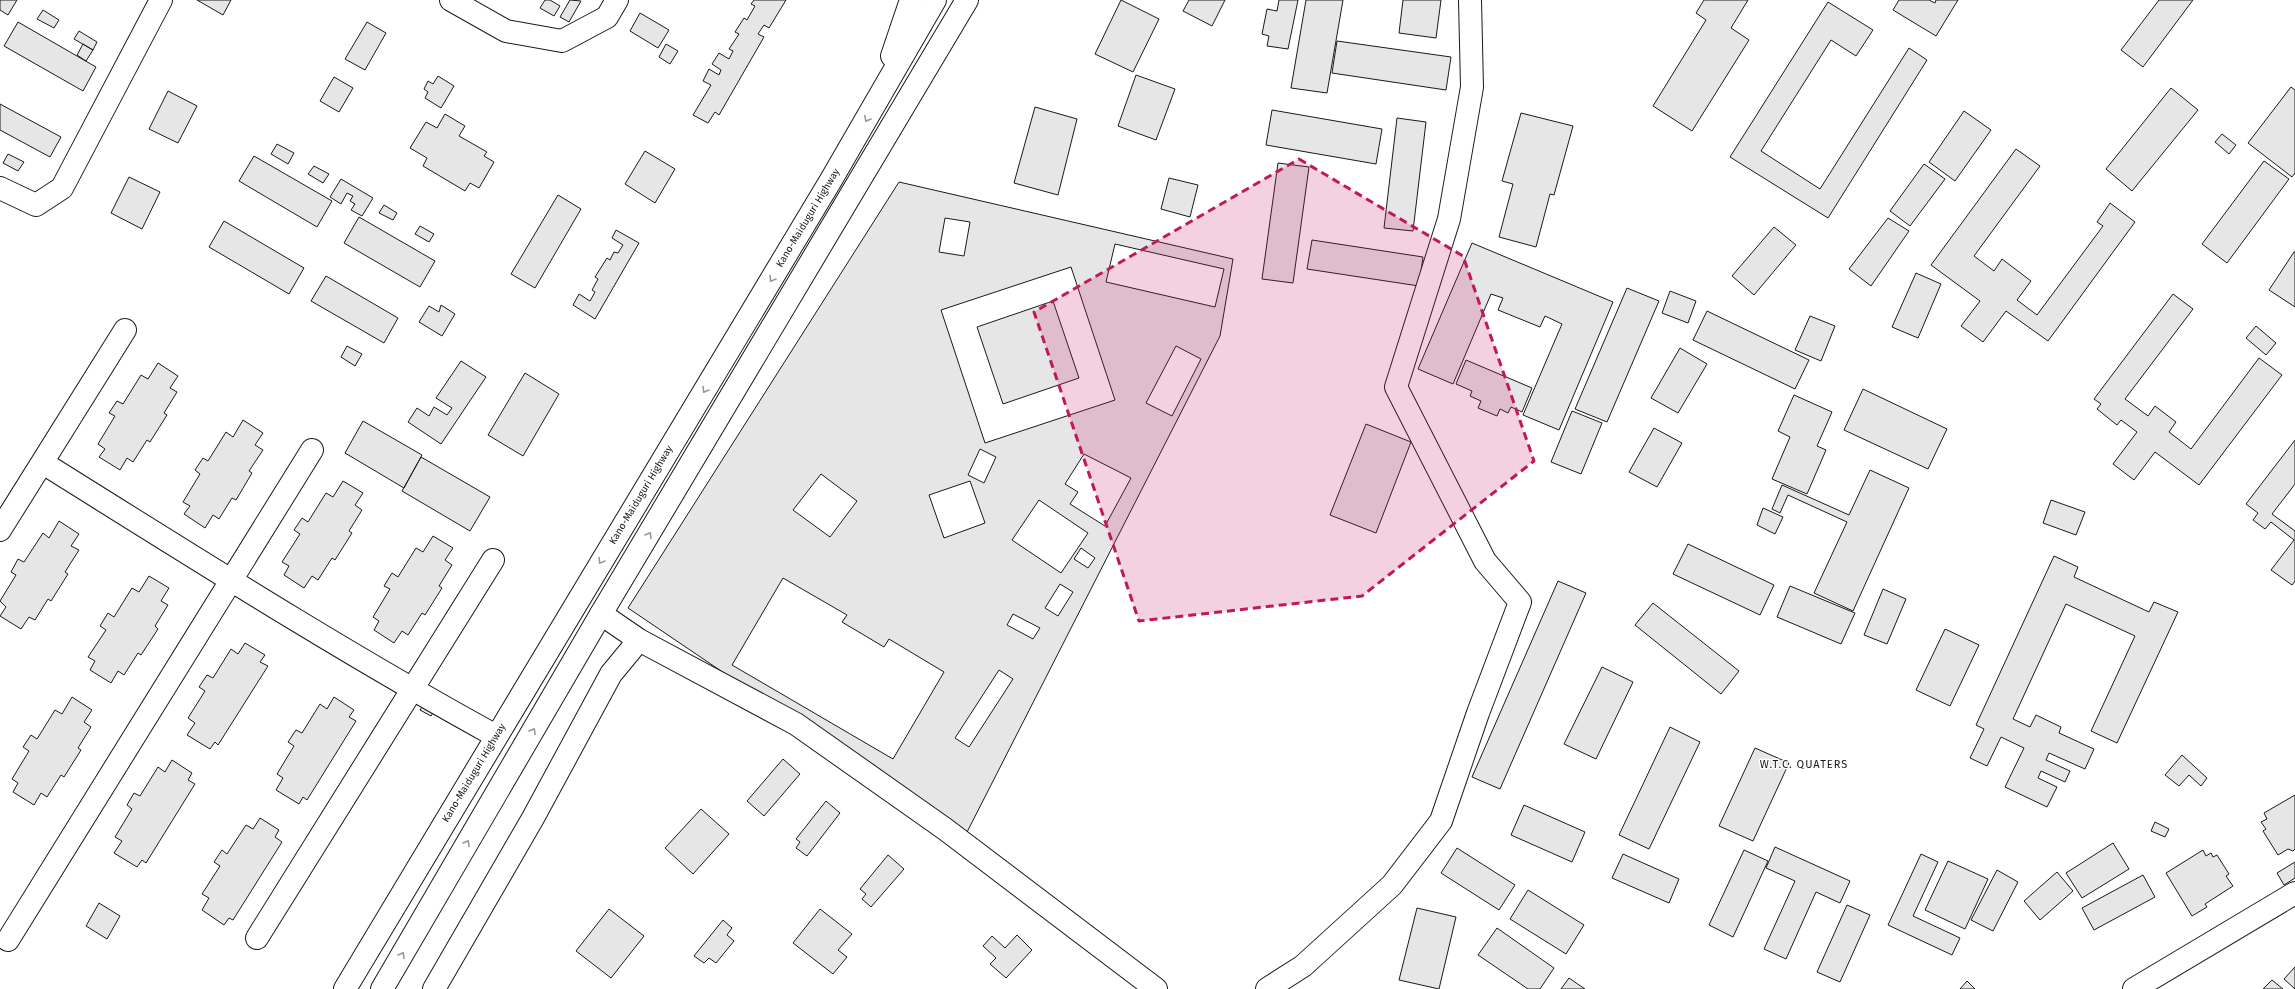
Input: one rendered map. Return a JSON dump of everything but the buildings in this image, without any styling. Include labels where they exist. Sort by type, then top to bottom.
[{"type":"main road","points":[[0,188],[36,205],[62,188],[161,0]]},
{"type":"main road","points":[[452,0],[506,31],[562,41],[607,17],[617,0]]},
{"type":"main road","points":[[878,100],[911,0]]},
{"type":"main road","name":"Kano-Maiduguri Highway","points":[[345,989],[832,180],[935,0]]},
{"type":"main road","points":[[382,989],[601,614],[967,0]]},
{"type":"main road","points":[[1267,989],[1303,966],[1392,884],[1441,821],[1478,713],[1520,602],[1485,561],[1396,387],[1449,219],[1472,87],[1470,0]]},
{"type":"main road","points":[[0,530],[125,330]]},
{"type":"main road","points":[[8,940],[312,450]]},
{"type":"main road","points":[[42,463],[232,581],[412,690],[496,736]]},
{"type":"main road","points":[[257,938],[493,560]]},
{"type":"main road","points":[[601,614],[639,640],[796,724],[944,828],[1156,989]]},
{"type":"main road","points":[[434,989],[534,818],[611,674],[639,640]]},
{"type":"main road","points":[[2134,989],[2295,893]]},
{"type":"highlighted area","points":[[1299,159],[1463,256],[1534,461],[1362,596],[1139,621],[1034,312]]},
{"type":"district","name":"W.T.C. QUATERS","points":[[1804,764]]}]
